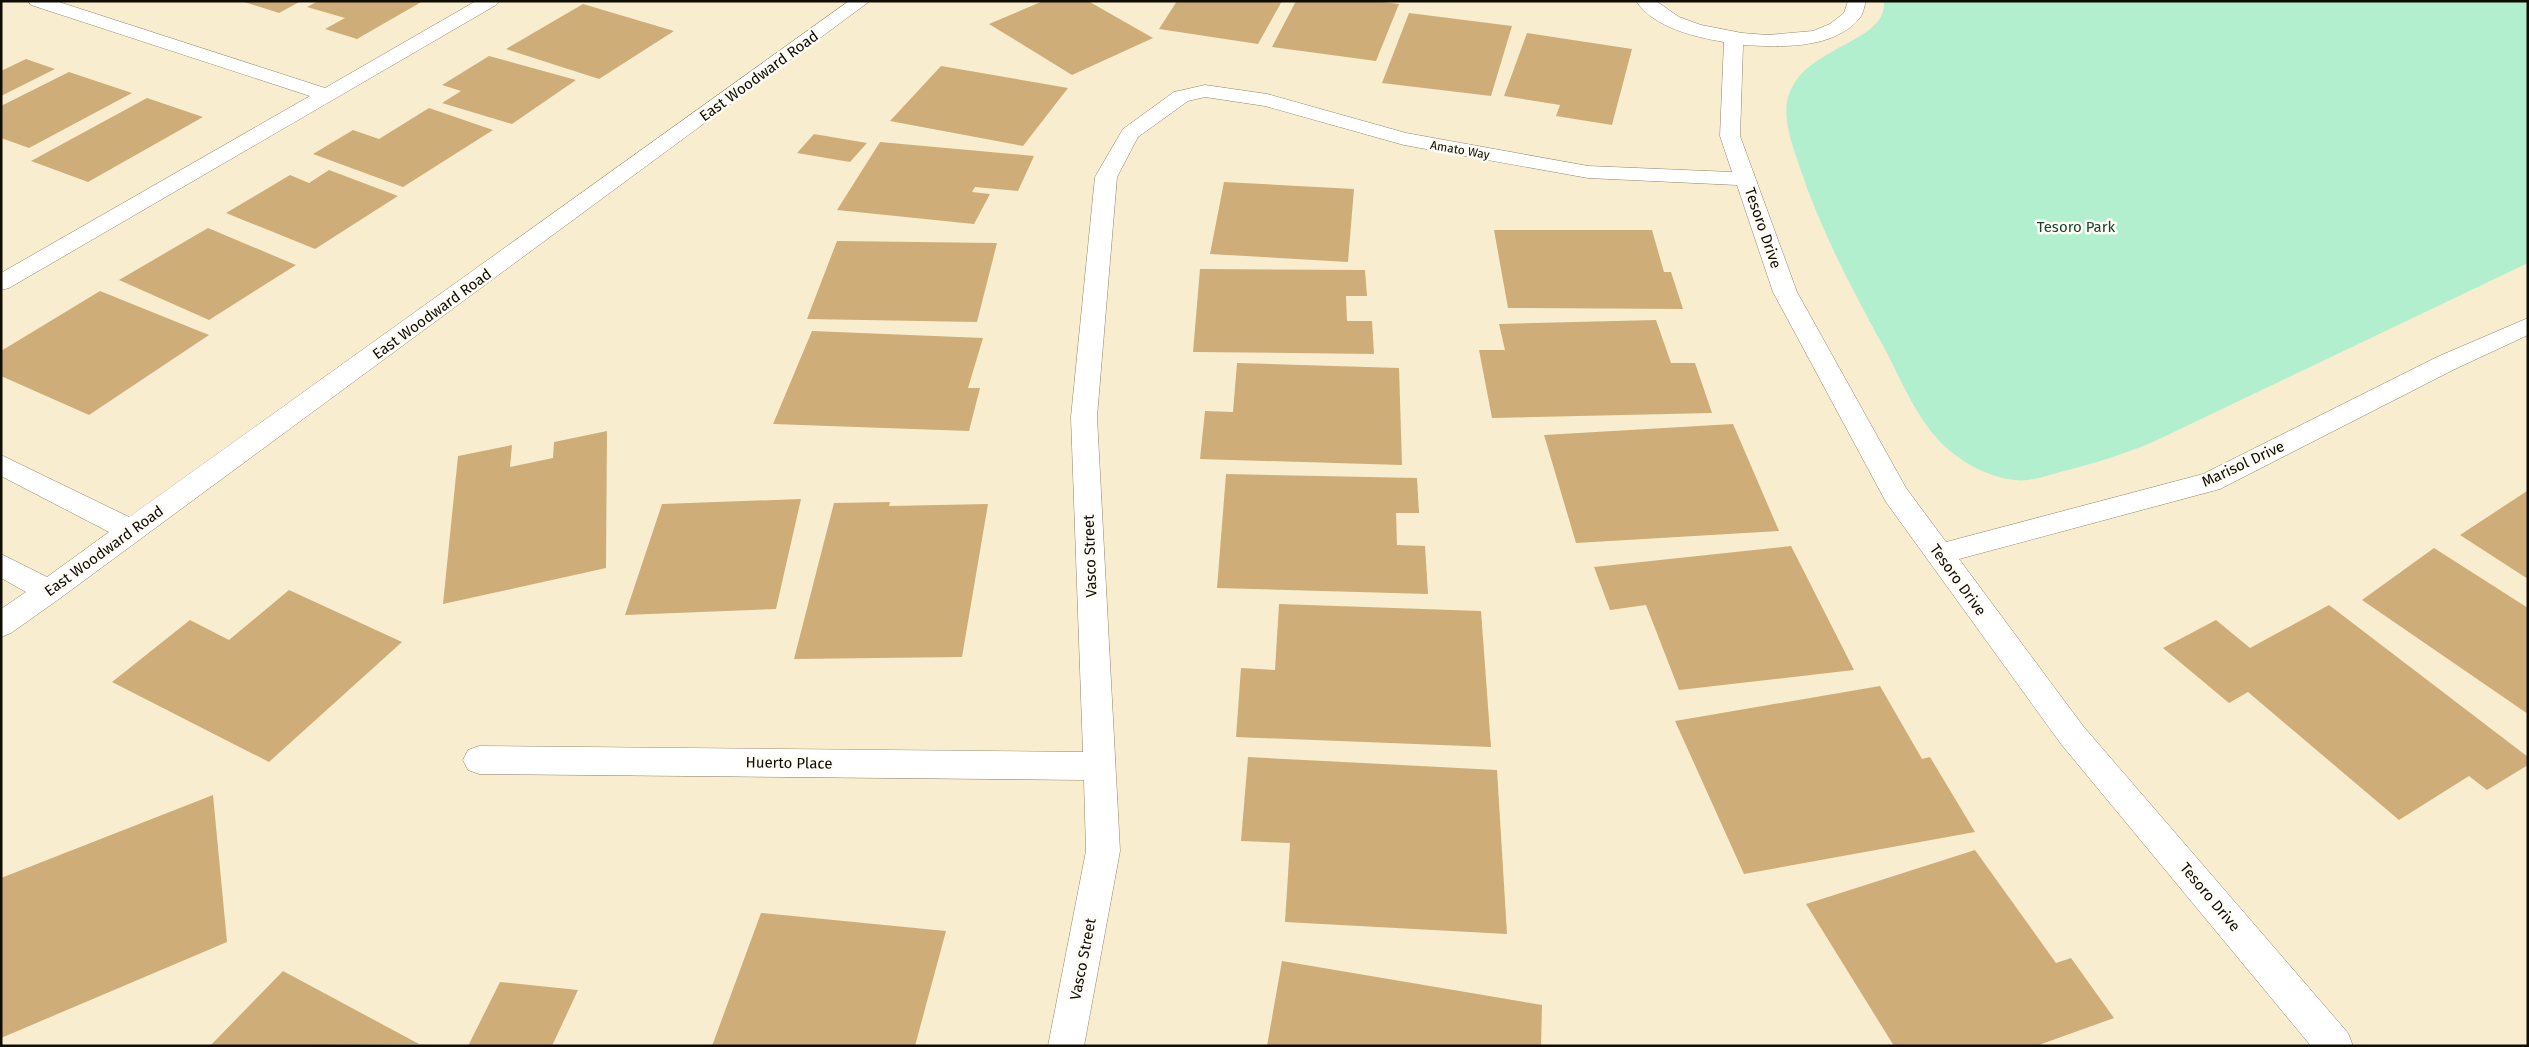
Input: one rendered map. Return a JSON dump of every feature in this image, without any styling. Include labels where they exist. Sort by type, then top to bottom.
[{"type":"street","points":[[37,1],[327,95]]},
{"type":"street","points":[[1,283],[490,1]]},
{"type":"street","name":"East Woodward Road","points":[[1,625],[861,1]]},
{"type":"street","points":[[1645,1],[1655,10],[1676,23],[1703,32],[1734,39],[1772,42],[1807,38],[1835,29],[1852,15],[1857,1]]},
{"type":"street","name":"Tesoro Drive","points":[[1734,39],[1730,136],[1785,292],[1896,495],[2072,735],[2336,1046]]},
{"type":"street","name":"Amato Way","points":[[1181,96],[1205,91],[1267,100],[1404,140],[1588,172],[1746,179]]},
{"type":"street","name":"Vasco Street","points":[[1066,1046],[1103,851],[1084,417],[1106,177],[1130,134],[1181,96]]},
{"type":"street","name":"Marisol Drive","points":[[1939,554],[2211,482],[2446,363],[2528,326]]},
{"type":"street","points":[[1,464],[132,531]]},
{"type":"street","points":[[1,565],[49,591]]},
{"type":"street","name":"Huerto Place","points":[[479,760],[1099,766]]},
{"type":"green space","name":"Tesoro Park","points":[[1884,1],[2528,1],[2528,263],[2141,447],[2032,479],[2004,478],[1981,471],[1950,451],[1934,435],[1914,406],[1828,240],[1794,151],[1788,127],[1789,96],[1799,77],[1815,63],[1870,29],[1881,17]]},
{"type":"building","points":[[241,1],[301,1],[279,13]]},
{"type":"building","points":[[318,1],[423,1],[357,39],[325,29],[345,18],[307,7]]},
{"type":"building","points":[[1043,1],[1088,1],[1153,38],[1072,75],[989,24]]},
{"type":"building","points":[[1177,1],[1282,1],[1258,44],[1159,29]]},
{"type":"building","points":[[1296,1],[1374,1],[1399,4],[1376,61],[1272,47]]},
{"type":"building","points":[[583,4],[674,31],[599,79],[506,49]]},
{"type":"building","points":[[1409,13],[1512,26],[1491,96],[1382,83]]},
{"type":"building","points":[[1527,33],[1632,49],[1612,125],[1556,116],[1560,105],[1504,96]]},
{"type":"building","points":[[489,56],[576,80],[512,124],[442,103],[461,91],[442,85]]},
{"type":"building","points":[[26,59],[55,69],[1,96],[1,71]]},
{"type":"building","points":[[941,66],[1068,88],[1023,146],[890,121]]},
{"type":"building","points":[[69,72],[132,93],[29,148],[1,138],[1,106]]},
{"type":"building","points":[[147,98],[203,117],[88,182],[31,161]]},
{"type":"building","points":[[429,108],[493,130],[403,187],[313,154],[353,130],[379,139]]},
{"type":"building","points":[[814,134],[867,143],[850,162],[797,153]]},
{"type":"building","points":[[880,142],[1034,156],[1018,191],[975,187],[972,192],[990,194],[974,224],[837,210]]},
{"type":"building","points":[[329,170],[398,196],[315,249],[226,213],[290,175],[309,183]]},
{"type":"building","points":[[1224,182],[1354,189],[1348,262],[1210,254]]},
{"type":"building","points":[[208,228],[296,265],[209,320],[119,280]]},
{"type":"building","points":[[1494,230],[1652,230],[1664,272],[1671,272],[1683,309],[1508,308]]},
{"type":"building","points":[[837,241],[997,243],[977,322],[807,319]]},
{"type":"building","points":[[1200,269],[1365,270],[1367,296],[1346,296],[1347,321],[1372,321],[1374,354],[1193,352]]},
{"type":"building","points":[[100,291],[209,335],[89,415],[1,376],[1,351]]},
{"type":"building","points":[[1656,320],[1671,363],[1695,363],[1712,413],[1492,418],[1479,350],[1505,350],[1499,324]]},
{"type":"building","points":[[812,331],[983,338],[968,388],[980,388],[969,431],[773,424]]},
{"type":"building","points":[[1237,363],[1399,368],[1402,465],[1200,459],[1205,411],[1233,412]]},
{"type":"building","points":[[1733,424],[1779,531],[1576,543],[1544,435]]},
{"type":"building","points":[[607,431],[606,568],[443,604],[458,456],[512,445],[510,467],[553,458],[554,442]]},
{"type":"building","points":[[1226,474],[1417,478],[1419,513],[1396,513],[1397,545],[1425,546],[1428,594],[1217,588]]},
{"type":"building","points":[[2528,491],[2528,579],[2460,535]]},
{"type":"building","points":[[801,499],[776,609],[625,615],[662,504]]},
{"type":"building","points":[[890,502],[889,506],[988,504],[962,657],[794,659],[834,503]]},
{"type":"building","points":[[1791,546],[1854,670],[1679,690],[1646,605],[1610,610],[1594,567]]},
{"type":"building","points":[[2434,548],[2528,608],[2528,714],[2362,600]]},
{"type":"building","points":[[289,590],[402,642],[269,762],[112,682],[190,620],[229,640]]},
{"type":"building","points":[[1279,604],[1481,611],[1491,747],[1236,737],[1241,668],[1275,670]]},
{"type":"building","points":[[2329,605],[2528,757],[2528,765],[2487,790],[2469,776],[2399,820],[2248,692],[2229,703],[2163,648],[2216,620],[2250,648]]},
{"type":"building","points":[[1880,686],[1922,759],[1930,757],[1975,832],[1744,874],[1675,721]]},
{"type":"building","points":[[1248,757],[1497,770],[1507,934],[1285,922],[1290,843],[1241,841]]},
{"type":"building","points":[[213,795],[227,942],[1,1038],[1,878]]},
{"type":"building","points":[[1975,850],[2056,963],[2071,958],[2114,1018],[2036,1046],[1894,1046],[1806,904]]},
{"type":"building","points":[[761,913],[946,931],[915,1046],[712,1046]]},
{"type":"building","points":[[1282,961],[1542,1005],[1541,1046],[1267,1046]]},
{"type":"building","points":[[283,971],[419,1044],[210,1046]]},
{"type":"building","points":[[500,982],[578,990],[552,1046],[468,1046]]}]
